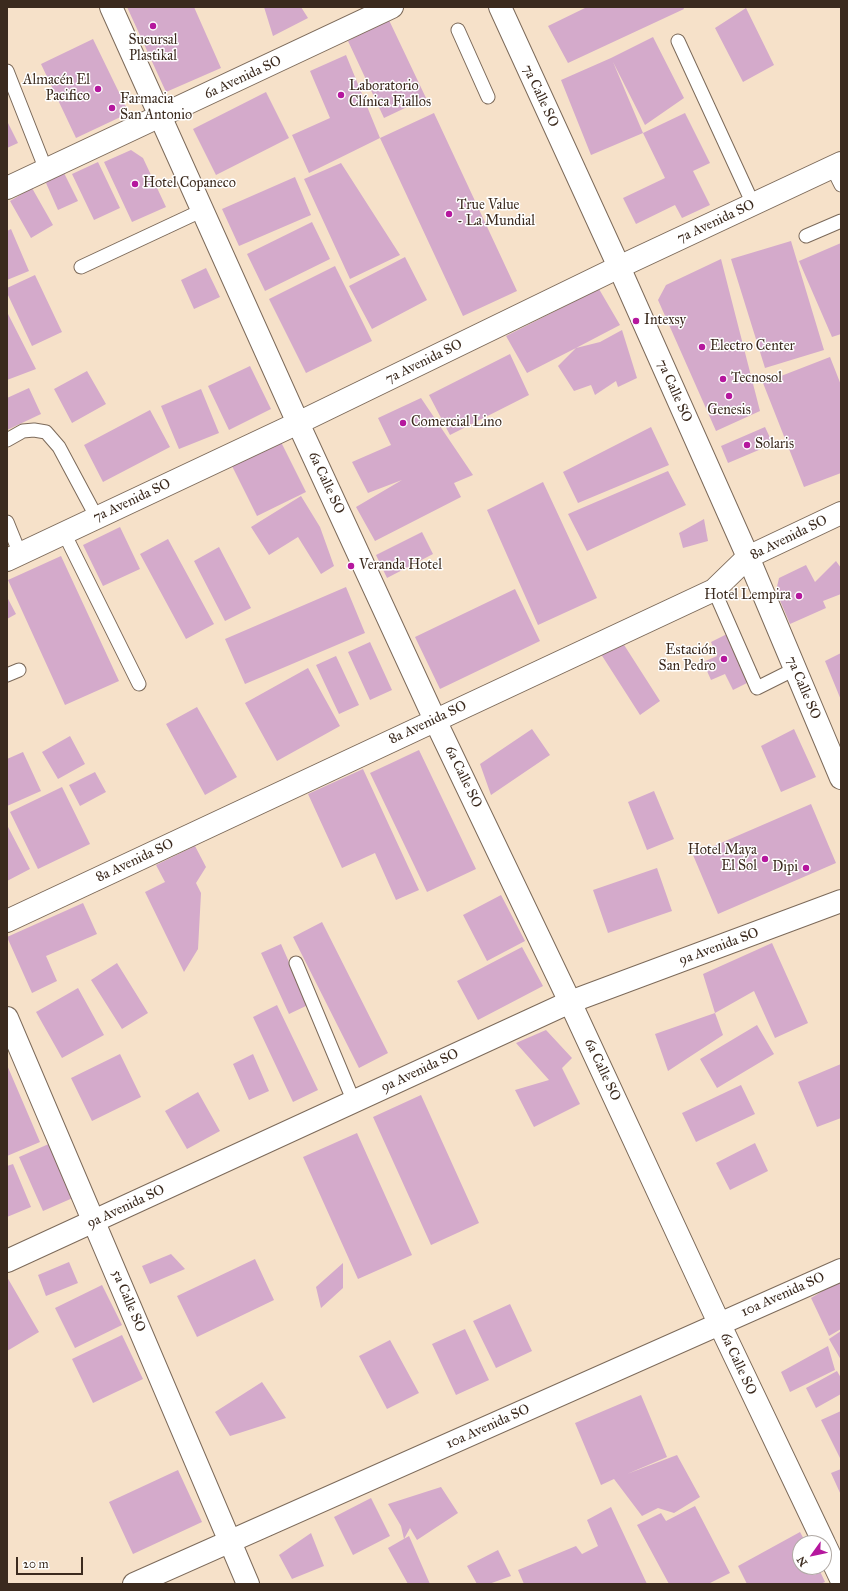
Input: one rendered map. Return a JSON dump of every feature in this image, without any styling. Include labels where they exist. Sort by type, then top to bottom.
[{"type":"street","name":"6a Calle SO","points":[[111,7],[298,423],[435,720],[570,1002],[719,1323],[820,1535]]},
{"type":"street","name":"6a Avenida SO","points":[[7,188],[161,117],[392,7]]},
{"type":"street","name":"7a Calle SO","points":[[500,7],[619,267],[748,557],[841,778]]},
{"type":"street","name":"7a Avenida SO","points":[[14,557],[298,423],[619,267],[753,204],[838,172]]},
{"type":"street","name":"8a Avenida SO","points":[[7,921],[714,590],[748,557],[841,512]]},
{"type":"street","name":"9a Avenida SO","points":[[7,1261],[570,1002],[841,901]]},
{"type":"street","name":"5a Calle SO","points":[[7,1018],[248,1584]]},
{"type":"street","name":"10a Avenida SO","points":[[134,1584],[841,1270]]},
{"type":"street","name":"6a Calle SO","points":[[832,1560],[841,1579]]},
{"type":"lane","points":[[458,30],[488,97]]},
{"type":"lane","points":[[678,41],[753,204]]},
{"type":"lane","points":[[7,71],[46,170]]},
{"type":"lane","points":[[81,267],[203,210]]},
{"type":"lane","points":[[806,236],[841,222]]},
{"type":"lane","points":[[7,440],[23,431],[34,430],[46,432],[60,448],[97,518]]},
{"type":"lane","points":[[7,522],[14,557]]},
{"type":"lane","points":[[64,533],[139,684]]},
{"type":"lane","points":[[714,590],[757,688],[795,669]]},
{"type":"lane","points":[[296,963],[354,1102]]},
{"type":"building","points":[[127,7],[194,7],[221,68],[166,92]]},
{"type":"building","points":[[264,7],[301,7],[308,18],[273,36]]},
{"type":"building","points":[[587,7],[683,7],[684,9],[568,63],[548,26]]},
{"type":"building","points":[[746,8],[774,65],[743,82],[715,28]]},
{"type":"building","points":[[388,18],[426,98],[384,118],[348,41]]},
{"type":"building","points":[[653,37],[684,98],[645,125],[613,62],[643,133],[591,155],[561,80],[611,58]]},
{"type":"building","points":[[93,39],[129,113],[76,138],[41,64]]},
{"type":"building","name":"Laboratorio Clínica Fiallos","points":[[346,55],[380,138],[309,173],[292,135],[330,118],[310,71]]},
{"type":"building","points":[[266,92],[289,138],[216,175],[193,129]]},
{"type":"building","name":"True Value - La Mundial","points":[[434,113],[517,291],[463,316],[380,138]]},
{"type":"building","points":[[685,113],[710,163],[693,171],[710,205],[682,218],[675,205],[636,224],[623,198],[665,178],[643,133]]},
{"type":"building","points":[[7,121],[18,143],[7,148]]},
{"type":"building","name":"Hotel Copaneco","points":[[131,150],[143,158],[166,207],[132,222],[104,162]]},
{"type":"building","points":[[98,162],[120,208],[94,220],[72,174]]},
{"type":"building","points":[[341,163],[400,255],[350,279],[304,179]]},
{"type":"building","points":[[62,169],[78,201],[58,210],[46,183]]},
{"type":"building","points":[[295,177],[311,215],[239,246],[222,209]]},
{"type":"building","points":[[32,188],[53,225],[31,238],[10,201]]},
{"type":"building","points":[[312,222],[330,259],[265,291],[247,254]]},
{"type":"building","points":[[11,229],[29,271],[7,280],[7,231]]},
{"type":"building","points":[[791,241],[824,350],[765,368],[731,259]]},
{"type":"building","points":[[841,243],[841,334],[832,337],[799,261]]},
{"type":"building","points":[[405,257],[427,300],[372,329],[349,286]]},
{"type":"building","points":[[721,259],[760,411],[716,431],[658,300],[666,285]]},
{"type":"building","points":[[335,266],[372,341],[306,373],[269,299]]},
{"type":"building","points":[[206,268],[220,297],[194,309],[181,280]]},
{"type":"building","points":[[35,275],[62,332],[32,346],[7,293],[7,288]]},
{"type":"building","points":[[599,289],[620,325],[527,373],[506,336]]},
{"type":"building","points":[[7,312],[36,369],[7,380]]},
{"type":"building","points":[[622,330],[637,378],[618,387],[616,381],[595,395],[591,385],[574,391],[558,366],[576,348],[600,342]]},
{"type":"building","points":[[510,354],[529,395],[450,435],[429,395]]},
{"type":"building","points":[[830,357],[841,385],[841,473],[804,487],[763,383]]},
{"type":"building","points":[[250,366],[271,409],[229,430],[208,386]]},
{"type":"building","points":[[87,371],[106,404],[72,423],[54,389]]},
{"type":"building","points":[[29,388],[41,414],[7,430],[7,398]]},
{"type":"building","points":[[201,389],[219,433],[179,449],[161,406]]},
{"type":"building","points":[[421,398],[473,475],[454,483],[461,497],[375,541],[356,507],[402,480],[368,493],[352,462],[391,445],[378,418]]},
{"type":"building","points":[[150,410],[170,447],[103,482],[84,445]]},
{"type":"building","points":[[651,427],[669,465],[578,503],[563,472]]},
{"type":"building","name":"Solaris","points":[[765,427],[773,444],[728,463],[721,446]]},
{"type":"building","points":[[279,438],[306,492],[257,516],[230,462]]},
{"type":"building","points":[[668,471],[686,505],[587,551],[568,514]]},
{"type":"building","points":[[543,482],[597,598],[538,625],[487,510]]},
{"type":"building","points":[[301,496],[320,527],[334,566],[321,574],[298,537],[269,555],[251,527]]},
{"type":"building","points":[[704,519],[708,541],[683,548],[679,533]]},
{"type":"building","points":[[120,527],[140,569],[103,586],[83,545]]},
{"type":"building","points":[[422,532],[433,554],[387,578],[376,555]]},
{"type":"building","points":[[168,539],[214,624],[186,639],[140,554]]},
{"type":"building","points":[[219,547],[251,608],[225,621],[194,561]]},
{"type":"building","points":[[61,556],[119,681],[65,705],[8,580]]},
{"type":"building","name":"Hotel Lempira","points":[[836,561],[841,568],[841,594],[823,601],[826,608],[790,624],[776,591],[779,578],[806,565],[815,582]]},
{"type":"building","points":[[346,587],[365,633],[245,684],[225,639]]},
{"type":"building","points":[[515,589],[540,641],[440,689],[415,637]]},
{"type":"building","points":[[7,597],[16,614],[7,619]]},
{"type":"building","name":"Estación San Pedro","points":[[727,634],[749,682],[733,690],[725,674],[711,680],[703,662],[717,656],[711,642]]},
{"type":"building","points":[[619,637],[660,701],[640,715],[599,651]]},
{"type":"building","points":[[370,642],[392,690],[370,700],[348,652]]},
{"type":"building","points":[[841,653],[841,700],[825,661]]},
{"type":"building","points":[[336,656],[359,705],[339,714],[316,665]]},
{"type":"building","points":[[308,668],[340,726],[277,761],[245,703]]},
{"type":"building","points":[[197,707],[237,777],[205,795],[166,724]]},
{"type":"building","points":[[532,729],[550,755],[491,795],[480,764]]},
{"type":"building","points":[[794,729],[816,777],[781,792],[761,746]]},
{"type":"building","points":[[70,736],[85,764],[58,779],[42,752]]},
{"type":"building","points":[[419,750],[476,869],[427,892],[370,773]]},
{"type":"building","points":[[23,752],[41,791],[7,806],[7,759]]},
{"type":"building","points":[[363,769],[419,890],[396,900],[375,853],[342,868],[308,794]]},
{"type":"building","points":[[95,772],[106,792],[80,806],[69,785]]},
{"type":"building","points":[[62,787],[90,844],[38,869],[10,812]]},
{"type":"building","points":[[654,791],[674,839],[647,850],[628,802]]},
{"type":"building","name":"Hotel Maya El Sol","points":[[811,804],[836,863],[718,914],[693,855]]},
{"type":"building","points":[[7,825],[30,869],[7,881]]},
{"type":"building","points":[[195,846],[206,867],[196,883],[201,893],[198,949],[184,972],[145,892],[165,882],[156,865]]},
{"type":"building","points":[[657,868],[672,911],[608,933],[593,890]]},
{"type":"building","points":[[501,895],[525,941],[487,961],[463,915]]},
{"type":"building","points":[[83,903],[97,934],[46,956],[57,981],[32,993],[7,937]]},
{"type":"building","points":[[322,922],[388,1053],[359,1068],[293,937]]},
{"type":"building","points":[[772,943],[808,1023],[775,1038],[754,991],[715,1013],[703,974]]},
{"type":"building","points":[[281,944],[308,1005],[289,1014],[261,953]]},
{"type":"building","points":[[522,947],[543,986],[478,1020],[457,981]]},
{"type":"building","points":[[117,963],[148,1013],[122,1029],[91,980]]},
{"type":"building","points":[[78,988],[104,1035],[62,1058],[36,1012]]},
{"type":"building","points":[[277,1005],[318,1090],[293,1102],[253,1017]]},
{"type":"building","points":[[715,1013],[723,1035],[668,1071],[655,1034]]},
{"type":"building","points":[[757,1025],[774,1054],[717,1088],[700,1059]]},
{"type":"building","points":[[546,1030],[572,1058],[562,1068],[580,1104],[534,1127],[515,1090],[549,1080],[516,1043]]},
{"type":"building","points":[[120,1054],[141,1097],[92,1121],[71,1078]]},
{"type":"building","points":[[253,1054],[269,1091],[249,1100],[233,1064]]},
{"type":"building","points":[[841,1064],[841,1118],[817,1127],[798,1082]]},
{"type":"building","points":[[7,1065],[40,1142],[7,1156]]},
{"type":"building","points":[[741,1085],[755,1114],[696,1142],[682,1113]]},
{"type":"building","points":[[198,1092],[220,1131],[187,1149],[165,1111]]},
{"type":"building","points":[[421,1095],[479,1223],[431,1245],[373,1117]]},
{"type":"building","points":[[357,1133],[412,1255],[358,1279],[303,1157]]},
{"type":"building","points":[[51,1143],[75,1197],[43,1211],[19,1157]]},
{"type":"building","points":[[755,1143],[768,1171],[730,1190],[716,1163]]},
{"type":"building","points":[[13,1164],[31,1207],[7,1217],[7,1166]]},
{"type":"building","points":[[171,1254],[185,1269],[150,1284],[142,1266]]},
{"type":"building","points":[[255,1259],[274,1300],[197,1337],[177,1296]]},
{"type":"building","points":[[69,1262],[78,1283],[46,1296],[38,1275]]},
{"type":"building","points":[[343,1263],[343,1288],[321,1308],[316,1287]]},
{"type":"building","points":[[7,1277],[39,1332],[7,1351]]},
{"type":"building","points":[[841,1280],[841,1329],[829,1336],[811,1298]]},
{"type":"building","points":[[102,1285],[122,1325],[75,1348],[55,1308]]},
{"type":"building","points":[[510,1304],[532,1351],[496,1368],[473,1321]]},
{"type":"building","points":[[465,1329],[489,1380],[456,1395],[432,1344]]},
{"type":"building","points":[[841,1331],[841,1360],[829,1339]]},
{"type":"building","points":[[122,1335],[143,1379],[93,1403],[72,1359]]},
{"type":"building","points":[[390,1340],[419,1393],[387,1409],[359,1356]]},
{"type":"building","points":[[828,1346],[835,1370],[790,1392],[781,1372]]},
{"type":"building","points":[[837,1371],[841,1378],[841,1394],[816,1408],[806,1388]]},
{"type":"building","points":[[262,1382],[286,1418],[230,1436],[215,1412]]},
{"type":"building","points":[[641,1395],[667,1457],[627,1474],[677,1455],[700,1497],[674,1513],[658,1508],[642,1516],[614,1479],[601,1485],[575,1423]]},
{"type":"building","points":[[841,1411],[841,1460],[821,1420]]},
{"type":"building","points":[[841,1469],[841,1495],[831,1473]]},
{"type":"building","points":[[178,1470],[202,1522],[133,1554],[109,1502]]},
{"type":"building","points":[[441,1487],[458,1513],[417,1540],[410,1528],[404,1539],[401,1526],[388,1504]]},
{"type":"building","points":[[371,1498],[390,1536],[353,1555],[334,1517]]},
{"type":"building","points":[[695,1506],[730,1573],[708,1584],[669,1584],[637,1525],[661,1513],[666,1521]]},
{"type":"building","points":[[611,1507],[647,1584],[524,1584],[518,1570],[576,1546],[582,1554],[598,1546],[587,1520]]},
{"type":"building","points":[[800,1532],[802,1535],[795,1535]]},
{"type":"building","points":[[311,1533],[324,1566],[292,1579],[279,1555]]},
{"type":"building","points":[[409,1536],[430,1584],[408,1584],[388,1548]]},
{"type":"building","points":[[792,1536],[792,1575],[822,1575],[825,1582],[820,1584],[747,1584],[738,1566]]},
{"type":"building","points":[[498,1550],[511,1576],[489,1584],[477,1584],[467,1566]]},
{"type":"place","name":"Sucursal Plastikal","points":[[153,26]]},
{"type":"place","name":"Almacén El Pacifico","points":[[98,89]]},
{"type":"place","name":"Laboratorio Clínica Fiallos","points":[[341,95]]},
{"type":"place","name":"Farmacia San Antonio","points":[[112,108]]},
{"type":"place","name":"Hotel Copaneco","points":[[135,184]]},
{"type":"place","name":"True Value - La Mundial","points":[[449,214]]},
{"type":"place","name":"Intexsy","points":[[636,321]]},
{"type":"place","name":"Electro Center","points":[[702,347]]},
{"type":"place","name":"Tecnosol","points":[[723,379]]},
{"type":"place","name":"Genesis","points":[[729,396]]},
{"type":"place","name":"Comercial Lino","points":[[403,423]]},
{"type":"place","name":"Solaris","points":[[747,445]]},
{"type":"place","name":"Veranda Hotel","points":[[351,566]]},
{"type":"place","name":"Hotel Lempira","points":[[799,596]]},
{"type":"place","name":"Estación San Pedro","points":[[724,659]]},
{"type":"place","name":"Hotel Maya El Sol","points":[[765,859]]},
{"type":"place","name":"Dipi","points":[[806,868]]}]
